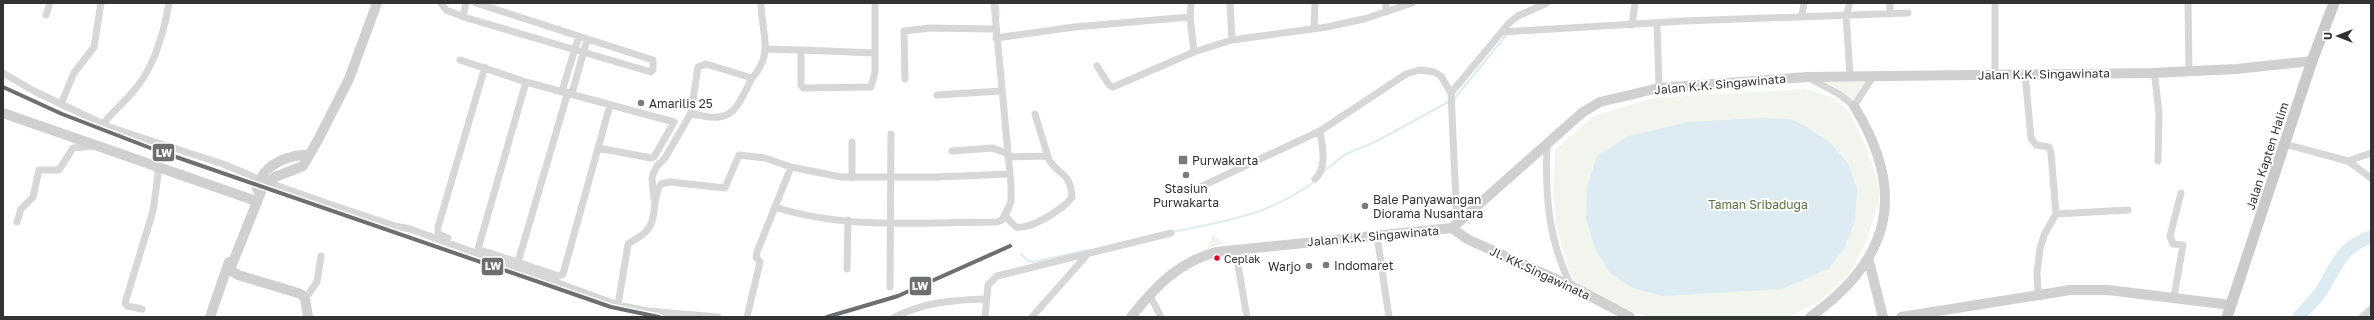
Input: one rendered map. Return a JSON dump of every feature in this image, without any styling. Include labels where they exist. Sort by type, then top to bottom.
[{"type":"main road","name":"Jalan Kapten Halim","points":[[2227,317],[2312,62],[2334,3]]},
{"type":"street","points":[[46,15],[50,3]]},
{"type":"street","points":[[60,104],[74,73],[94,47],[101,3]]},
{"type":"street","points":[[103,124],[137,87],[152,62],[165,26],[169,3]]},
{"type":"street","points":[[308,317],[305,299],[296,292],[238,275],[232,271],[231,268],[261,191],[265,172],[278,163],[297,154],[308,155],[349,79],[377,3]]},
{"type":"street","points":[[441,3],[446,10],[463,17],[652,72],[654,70],[653,60],[476,3]]},
{"type":"street","points":[[463,17],[466,3]]},
{"type":"street","points":[[691,113],[706,118],[723,117],[732,113],[752,78],[765,62],[766,49],[761,3]]},
{"type":"street","points":[[801,50],[801,85],[803,88],[871,87],[875,72],[875,3]]},
{"type":"street","points":[[774,207],[821,218],[891,222],[997,222],[1005,216],[1011,202],[1010,174],[995,29],[994,3]]},
{"type":"street","points":[[1191,3],[1190,17],[1194,52]]},
{"type":"street","points":[[1230,3],[1232,40]]},
{"type":"street","points":[[1314,28],[1316,3]]},
{"type":"street","points":[[1386,3],[1386,12]]},
{"type":"street","points":[[1097,66],[1108,86],[1113,87],[1194,52],[1232,40],[1357,20],[1412,3]]},
{"type":"street","points":[[1451,95],[1502,32],[1518,16],[1547,3]]},
{"type":"street","points":[[1632,25],[1635,3]]},
{"type":"street","points":[[1802,15],[1804,3]]},
{"type":"street","points":[[1850,3],[1846,15],[1850,76]]},
{"type":"street","points":[[1890,3],[1890,14]]},
{"type":"street","points":[[1995,3],[1995,75]]},
{"type":"street","points":[[2188,3],[2189,70]]},
{"type":"street","points":[[1502,32],[1802,15],[1908,13]]},
{"type":"street","points":[[997,38],[1074,27],[1190,17]]},
{"type":"street","points":[[1657,24],[1659,88]]},
{"type":"street","points":[[905,79],[904,31],[930,28],[995,29]]},
{"type":"street","points":[[518,262],[567,92],[579,36]]},
{"type":"street","points":[[567,92],[587,40]]},
{"type":"street","points":[[766,49],[875,53]]},
{"type":"street","points":[[460,60],[526,82],[672,120],[674,124],[654,157],[651,158],[598,148]]},
{"type":"street","name":"Jalan K.K. Singawinata","points":[[1130,317],[1164,279],[1188,262],[1198,257],[1234,248],[1378,236],[1455,225],[1583,112],[1600,102],[1659,88],[1807,77],[1874,75],[2152,73],[2189,70],[2236,69],[2312,62]]},
{"type":"street","points":[[618,305],[628,244],[641,236],[649,228],[653,217],[654,201],[652,179],[654,170],[665,158],[691,113],[698,67],[706,64],[752,78]]},
{"type":"street","points":[[484,67],[437,232],[441,236],[559,276],[563,274],[610,105]]},
{"type":"street","points":[[1198,188],[1320,131],[1406,74],[1420,70],[1434,72],[1441,76],[1451,95],[1453,105],[1455,225]]},
{"type":"street","points":[[3,73],[60,104],[103,124],[223,164],[264,181],[395,226],[410,229],[618,305],[648,311],[718,317]]},
{"type":"street","points":[[2152,73],[2155,78],[2159,113],[2158,161]]},
{"type":"street","points":[[2025,74],[2031,138],[2036,145],[2049,146],[2051,153],[2056,214],[2044,234],[2040,249],[2037,273],[2038,293]]},
{"type":"street","points":[[1854,106],[1874,75]]},
{"type":"street","points":[[1807,77],[1840,94],[1854,106],[1872,141],[1886,185],[1886,204],[1882,224],[1868,258],[1856,276],[1842,292],[1810,317]]},
{"type":"street","points":[[478,249],[526,82]]},
{"type":"street","points":[[937,95],[1001,91]]},
{"type":"street","points":[[3,113],[253,200]]},
{"type":"street","points":[[1005,216],[1016,227],[1032,225],[1056,211],[1072,197],[1068,177],[1054,166],[1048,156],[1035,114]]},
{"type":"street","points":[[1315,179],[1320,174],[1323,164],[1320,131]]},
{"type":"street","points":[[890,287],[891,134]]},
{"type":"street","points":[[852,142],[852,178]]},
{"type":"street","points":[[1547,143],[1546,189],[1551,232],[1571,286]]},
{"type":"street","points":[[2285,144],[2348,161],[2371,178]]},
{"type":"street","points":[[17,222],[21,209],[33,197],[39,170],[59,170],[73,148],[99,146]]},
{"type":"street","points":[[952,151],[993,148],[1009,156],[1048,156]]},
{"type":"street","points":[[2348,161],[2371,154]]},
{"type":"street","points":[[654,201],[659,186],[664,183],[727,187],[739,155],[765,158],[791,167],[832,176],[852,178],[1010,174]]},
{"type":"street","points":[[142,309],[127,306],[125,303],[152,211],[158,175],[157,166]]},
{"type":"street","points":[[747,317],[760,262],[756,257],[757,252],[791,167]]},
{"type":"street","points":[[210,317],[253,200],[264,181]]},
{"type":"street","points":[[2174,297],[2183,245],[2173,244],[2170,236],[2181,193]]},
{"type":"street","points":[[2056,214],[2128,210]]},
{"type":"street","points":[[847,269],[848,220]]},
{"type":"street","name":"Jl. KK.Singawinata","points":[[1455,225],[1467,239],[1571,286],[1630,317]]},
{"type":"street","points":[[985,317],[988,285],[997,276],[1087,256],[1171,233]]},
{"type":"street","points":[[1378,236],[1389,317]]},
{"type":"street","points":[[1234,248],[1247,317]]},
{"type":"street","points":[[305,299],[317,282],[321,256]]},
{"type":"street","points":[[1032,317],[1087,256]]},
{"type":"street","points":[[1868,258],[1883,317]]},
{"type":"street","points":[[222,284],[229,276],[238,275]]},
{"type":"street","points":[[1908,316],[1945,313],[2038,293],[2070,290],[2108,290],[2232,305]]},
{"type":"street","points":[[1149,294],[1161,317]]},
{"type":"street","points":[[895,317],[923,305],[951,300],[986,299]]},
{"type":"street","points":[[2362,317],[2371,309]]},
{"type":"green space","points":[[1869,76],[1853,101],[1834,86],[1812,78]]},
{"type":"green space","name":"Taman Sribaduga","points":[[1806,89],[1833,98],[1850,113],[1867,149],[1878,183],[1878,204],[1865,245],[1848,275],[1822,299],[1790,317],[1654,317],[1622,308],[1601,298],[1572,280],[1557,229],[1553,194],[1555,150],[1594,116],[1653,98]]},
{"type":"green space","points":[[1213,235],[1224,243],[1206,249]]},
{"type":"shaded area","name":"Taman Sribaduga","points":[[1760,118],[1791,119],[1810,129],[1830,143],[1848,163],[1857,189],[1855,221],[1844,249],[1828,269],[1782,289],[1663,296],[1633,288],[1609,272],[1595,248],[1586,219],[1587,187],[1597,156],[1629,136],[1689,122]]},
{"type":"waterway","points":[[998,3],[999,17]]},
{"type":"waterway","points":[[1454,99],[1507,34]]},
{"type":"waterway","points":[[1323,172],[1344,155],[1375,142],[1450,101]]},
{"type":"waterway","points":[[1172,232],[1229,220],[1264,209],[1298,193],[1315,181]]},
{"type":"waterway","points":[[1009,215],[1012,207]]},
{"type":"waterway","points":[[2299,317],[2320,293],[2345,252],[2352,246],[2371,237]]},
{"type":"waterway","points":[[1021,254],[1027,260],[1033,262],[1088,250]]},
{"type":"transit line","name":"LW","points":[[3,87],[62,114],[153,149],[611,307],[659,317]]},
{"type":"transit line","name":"LW","points":[[827,317],[898,296],[1010,246]]},
{"type":"place","name":"Amarilis 25","points":[[641,103]]},
{"type":"place","name":"Purwakarta","points":[[1183,160]]},
{"type":"place","name":"Stasiun Purwakarta","points":[[1186,175]]},
{"type":"place","name":"Bale Panyawangan Diorama Nusantara","points":[[1365,206]]},
{"type":"place","name":"Ceplak","points":[[1217,258]]},
{"type":"place","name":"Indomaret","points":[[1326,265]]},
{"type":"place","name":"Warjo","points":[[1309,266]]}]
